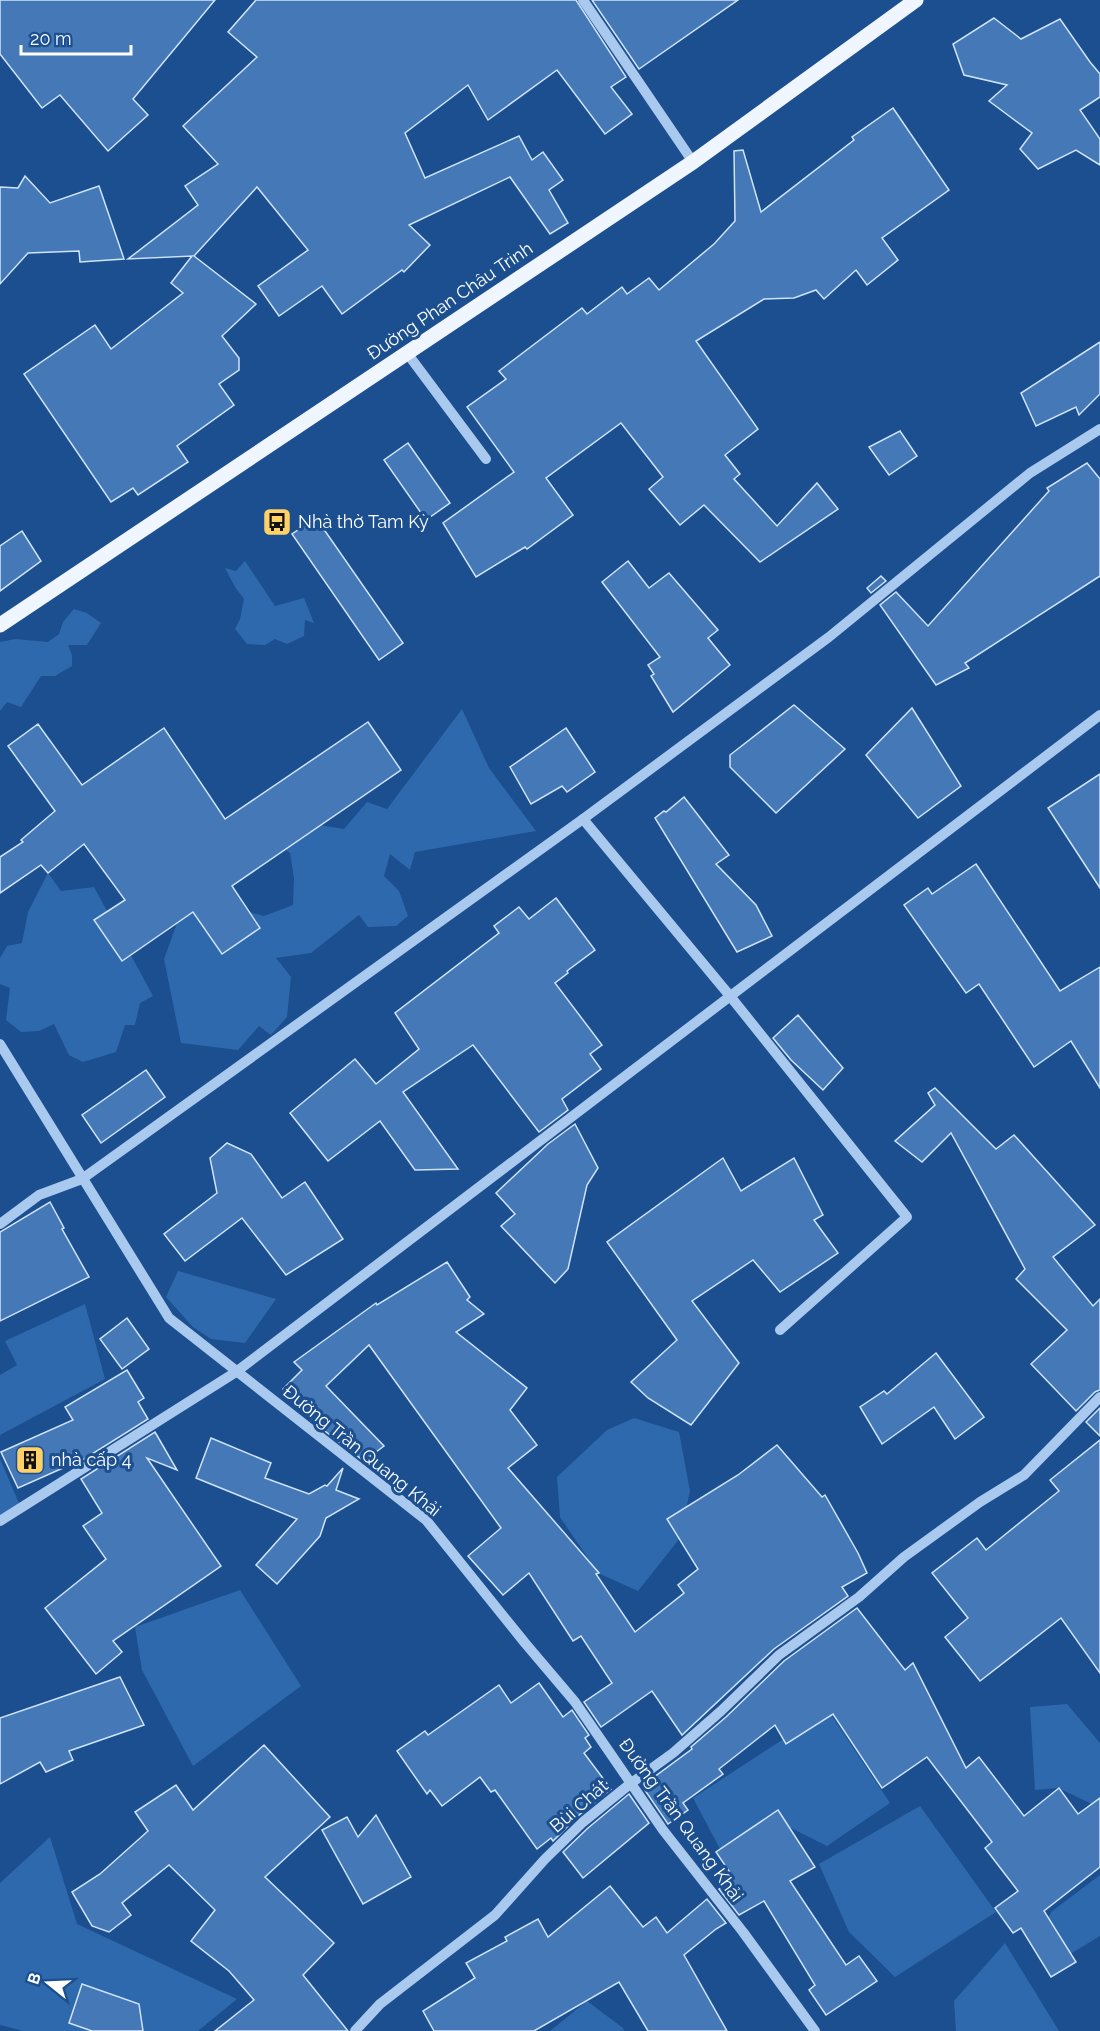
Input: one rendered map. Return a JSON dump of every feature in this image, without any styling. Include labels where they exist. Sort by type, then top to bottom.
[{"type":"main road","name":"Đường Phan Châu Trinh","points":[[0,625],[693,162],[916,0]]},
{"type":"street","points":[[583,0],[693,162]]},
{"type":"street","points":[[407,353],[486,459]]},
{"type":"street","points":[[0,1224],[39,1195],[82,1179],[583,819],[829,637],[1030,473],[1100,429]]},
{"type":"street","points":[[0,1521],[236,1372],[1100,715]]},
{"type":"street","points":[[583,819],[730,996],[907,1217],[780,1330]]},
{"type":"street","name":"Đường Trần Quang Khải","points":[[0,1044],[170,1318],[426,1520],[575,1702],[663,1830],[743,1932],[815,2031]]},
{"type":"street","name":"Bùi Chát","points":[[355,2031],[380,2004],[495,1915],[582,1821],[673,1754],[779,1655],[859,1597],[904,1557],[980,1502],[1024,1475],[1100,1397]]},
{"type":"shaded area","points":[[245,561],[275,606],[304,598],[314,623],[305,620],[304,636],[287,644],[275,639],[265,645],[247,644],[235,629],[240,619],[244,599],[225,568],[236,571]]},
{"type":"shaded area","points":[[74,609],[87,613],[101,623],[87,645],[68,645],[72,655],[72,666],[55,676],[41,676],[21,707],[7,702],[0,711],[0,642],[15,639],[48,642],[59,634],[63,622]]},
{"type":"shaded area","points":[[462,709],[489,768],[536,831],[415,852],[410,870],[390,854],[384,876],[399,891],[408,916],[396,926],[368,927],[359,915],[311,953],[276,958],[291,977],[287,1017],[271,1035],[259,1026],[238,1050],[181,1043],[164,959],[189,890],[201,874],[252,913],[264,916],[293,905],[294,878],[290,853],[268,836],[313,824],[344,829],[367,802],[387,809]]},
{"type":"shaded area","points":[[48,873],[61,891],[94,887],[153,996],[140,1003],[135,1025],[125,1025],[116,1052],[83,1062],[69,1055],[54,1024],[39,1031],[21,1032],[6,1020],[10,988],[0,984],[0,958],[7,946],[22,943],[28,912]]},
{"type":"shaded area","points":[[178,1271],[276,1299],[245,1343],[211,1339],[193,1327],[166,1297]]},
{"type":"shaded area","points":[[85,1304],[105,1379],[0,1435],[0,1375],[17,1365],[5,1341]]},
{"type":"shaded area","points":[[634,1418],[679,1432],[690,1491],[680,1538],[638,1591],[598,1573],[560,1517],[557,1477],[607,1430]]},
{"type":"shaded area","points":[[0,1459],[21,1508],[0,1515]]},
{"type":"shaded area","points":[[240,1590],[301,1686],[193,1766],[142,1670],[135,1627]]},
{"type":"shaded area","points":[[1067,1704],[1100,1743],[1100,1814],[1092,1804],[1058,1788],[1035,1790],[1030,1707]]},
{"type":"shaded area","points":[[828,1710],[890,1803],[827,1846],[789,1827],[736,1879],[693,1798]]},
{"type":"shaded area","points":[[920,1806],[996,1912],[895,1977],[849,1932],[819,1864]]},
{"type":"shaded area","points":[[50,1837],[77,1924],[237,1999],[198,2031],[23,2031],[0,2025],[0,1883]]},
{"type":"shaded area","points":[[1100,1875],[1100,1936],[1067,1956],[1041,1937],[1051,1912]]},
{"type":"shaded area","points":[[1005,1943],[1059,2031],[956,2031],[954,2001]]},
{"type":"shaded area","points":[[587,2001],[624,2031],[550,2031]]},
{"type":"building","points":[[0,0],[215,0],[133,99],[148,115],[108,151],[60,95],[42,108],[0,54]]},
{"type":"building","points":[[256,0],[576,0],[626,77],[611,87],[632,114],[605,134],[557,70],[488,120],[468,85],[405,133],[425,178],[519,136],[532,160],[543,152],[563,180],[549,190],[568,223],[550,234],[510,177],[409,225],[430,245],[404,272],[402,270],[342,314],[322,286],[279,316],[258,286],[308,250],[257,187],[194,256],[256,304],[222,336],[239,358],[239,370],[219,384],[234,405],[177,446],[188,462],[138,495],[133,488],[111,502],[24,374],[95,325],[111,349],[183,293],[171,283],[192,256],[128,259],[198,205],[185,186],[218,164],[183,126],[257,57],[228,32]]},
{"type":"building","points":[[592,0],[738,0],[639,69]]},
{"type":"building","points":[[994,18],[1021,39],[1060,19],[1100,74],[1100,97],[1080,110],[1100,139],[1100,165],[1076,150],[1038,169],[1020,149],[1032,133],[989,101],[1007,85],[964,75],[953,44]]},
{"type":"building","points":[[893,108],[949,190],[882,238],[898,260],[867,285],[856,270],[824,299],[816,290],[794,298],[764,299],[696,341],[758,429],[725,455],[740,474],[734,479],[777,526],[817,483],[838,509],[760,562],[704,505],[680,525],[649,489],[663,477],[621,423],[546,478],[573,515],[527,549],[525,547],[476,577],[443,523],[514,472],[467,407],[506,379],[499,371],[582,308],[587,314],[622,287],[627,294],[649,278],[659,290],[714,244],[735,221],[734,151],[743,150],[761,212],[854,140],[852,137]]},
{"type":"building","points":[[25,176],[50,203],[99,186],[124,259],[80,262],[79,251],[28,253],[0,284],[0,187],[18,188]]},
{"type":"building","points":[[1100,342],[1100,394],[1079,415],[1076,407],[1036,426],[1021,393]]},
{"type":"building","points":[[900,431],[917,456],[889,475],[869,447]]},
{"type":"building","points":[[408,443],[450,503],[426,520],[384,460]]},
{"type":"building","points":[[1087,463],[1100,479],[1100,576],[965,663],[969,668],[936,685],[880,605],[896,592],[928,626],[1049,491],[1047,488]]},
{"type":"building","points":[[316,518],[403,643],[379,660],[292,534]]},
{"type":"building","points":[[22,531],[41,561],[0,591],[0,546]]},
{"type":"building","points":[[628,561],[649,588],[669,573],[718,630],[708,638],[730,665],[673,712],[651,676],[654,674],[648,665],[660,657],[602,582]]},
{"type":"building","points":[[881,576],[886,581],[871,593],[867,588]]},
{"type":"building","points":[[794,705],[845,749],[776,813],[730,767],[730,755]]},
{"type":"building","points":[[912,708],[961,786],[918,818],[866,755]]},
{"type":"building","points":[[368,722],[401,770],[232,886],[260,928],[222,954],[193,912],[122,961],[94,920],[125,900],[84,844],[48,873],[41,865],[0,893],[0,857],[23,842],[21,840],[55,811],[8,746],[38,724],[82,785],[164,728],[225,819]]},
{"type":"building","points":[[566,728],[595,772],[567,792],[562,786],[531,804],[510,767]]},
{"type":"building","points":[[1100,774],[1100,888],[1048,808]]},
{"type":"building","points":[[684,797],[729,855],[716,864],[756,905],[772,936],[737,952],[655,818]]},
{"type":"building","points":[[976,864],[1060,991],[1100,967],[1100,1088],[1071,1041],[1034,1067],[979,984],[966,993],[904,905],[928,888],[932,894]]},
{"type":"building","points":[[556,898],[595,950],[555,983],[602,1045],[590,1054],[601,1069],[562,1099],[568,1110],[539,1132],[473,1045],[403,1092],[458,1169],[415,1170],[380,1121],[328,1161],[290,1113],[355,1059],[376,1084],[419,1049],[395,1013],[499,933],[494,926],[519,907],[529,919]]},
{"type":"building","points":[[798,1015],[843,1068],[823,1090],[791,1060],[773,1038]]},
{"type":"building","points":[[146,1070],[165,1097],[101,1143],[82,1115]]},
{"type":"building","points":[[935,1088],[996,1149],[1014,1135],[1095,1225],[1053,1257],[1093,1306],[1100,1299],[1100,1390],[1076,1411],[1031,1364],[1067,1330],[1016,1279],[1025,1269],[951,1133],[922,1162],[895,1141],[935,1105],[928,1093]]},
{"type":"building","points":[[575,1124],[598,1168],[587,1185],[568,1269],[555,1283],[501,1226],[515,1214],[496,1193],[548,1144]]},
{"type":"building","points":[[227,1143],[251,1154],[282,1198],[305,1182],[343,1239],[286,1275],[242,1218],[185,1261],[164,1234],[217,1193],[210,1158]]},
{"type":"building","points":[[723,1158],[741,1191],[794,1158],[823,1215],[814,1220],[838,1253],[780,1292],[753,1260],[692,1301],[739,1363],[691,1425],[648,1398],[631,1382],[677,1340],[607,1242]]},
{"type":"building","points":[[50,1202],[64,1228],[62,1229],[89,1277],[0,1321],[0,1232]]},
{"type":"building","points":[[447,1262],[470,1297],[467,1300],[484,1314],[456,1332],[527,1388],[510,1410],[537,1445],[508,1468],[599,1573],[596,1574],[635,1632],[684,1593],[678,1585],[698,1569],[667,1519],[738,1475],[777,1445],[822,1497],[825,1495],[858,1553],[867,1573],[842,1587],[848,1596],[774,1649],[682,1735],[652,1691],[601,1727],[584,1702],[612,1683],[581,1636],[573,1641],[529,1573],[503,1595],[468,1556],[501,1528],[369,1345],[326,1386],[384,1446],[364,1461],[317,1425],[283,1389],[302,1370],[294,1362],[376,1303],[377,1305]]},
{"type":"building","points":[[127,1318],[149,1349],[122,1369],[100,1339]]},
{"type":"building","points":[[936,1353],[984,1417],[955,1439],[934,1407],[882,1444],[860,1407],[884,1391],[887,1394]]},
{"type":"building","points":[[127,1370],[144,1398],[138,1402],[148,1419],[73,1466],[72,1464],[18,1488],[1,1452],[73,1420],[65,1407]]},
{"type":"building","points":[[1100,1408],[1100,1436],[1086,1422]]},
{"type":"building","points":[[155,1432],[177,1470],[147,1458],[221,1566],[113,1641],[122,1652],[96,1674],[45,1608],[106,1559],[83,1526],[102,1513],[81,1479]]},
{"type":"building","points":[[211,1438],[271,1463],[265,1478],[309,1494],[327,1486],[343,1468],[336,1490],[359,1499],[326,1518],[320,1536],[277,1584],[256,1565],[297,1519],[196,1478]]},
{"type":"building","points":[[1100,1440],[1100,1673],[1061,1618],[980,1681],[945,1637],[968,1618],[932,1573],[977,1538],[986,1550],[1059,1491],[1050,1480]]},
{"type":"building","points":[[857,1608],[905,1670],[913,1663],[966,1768],[979,1757],[1024,1816],[1059,1788],[1078,1814],[1100,1798],[1100,1867],[1044,1911],[1076,1962],[1051,1977],[1021,1928],[1013,1933],[995,1908],[1018,1891],[985,1848],[992,1842],[927,1757],[882,1788],[833,1714],[786,1744],[775,1725],[719,1769],[723,1774],[683,1803],[688,1810],[668,1824],[642,1786],[692,1749],[691,1747],[784,1661]]},
{"type":"building","points":[[120,1677],[144,1725],[69,1751],[73,1760],[46,1772],[40,1762],[0,1784],[0,1718]]},
{"type":"building","points":[[539,1683],[563,1717],[572,1710],[589,1735],[585,1738],[591,1747],[584,1753],[611,1789],[578,1816],[553,1841],[551,1838],[537,1849],[495,1790],[491,1792],[480,1777],[442,1806],[430,1790],[427,1794],[397,1751],[425,1731],[428,1735],[499,1685],[511,1703]]},
{"type":"building","points":[[264,1745],[330,1817],[265,1877],[334,1943],[303,1975],[348,2031],[215,2031],[254,2000],[229,1971],[191,1941],[215,1910],[169,1865],[122,1903],[131,1915],[109,1932],[92,1926],[72,1892],[100,1874],[148,1831],[135,1812],[176,1785],[193,1810]]},
{"type":"building","points":[[629,1794],[649,1823],[583,1878],[563,1852]]},
{"type":"building","points":[[778,1810],[815,1867],[790,1881],[846,1965],[859,1956],[877,1981],[826,2015],[809,1990],[815,1985],[764,1901],[739,1915],[719,1889],[733,1877],[716,1852]]},
{"type":"building","points":[[376,1815],[411,1877],[363,1904],[322,1830],[347,1817],[358,1837]]},
{"type":"building","points":[[610,1886],[643,1927],[656,1917],[667,1933],[707,1899],[726,1923],[684,1955],[727,2031],[648,2031],[619,1982],[534,2031],[434,2031],[423,2011],[475,1978],[466,1963],[507,1941],[505,1937],[538,1919],[548,1937]]},
{"type":"building","points":[[82,1984],[139,2004],[143,2031],[92,2031],[69,2023]]},
{"type":"place","name":"Nhà thờ Tam Kỳ","points":[[277,522]]},
{"type":"place","name":"nhà cấp 4","points":[[30,1460]]}]
